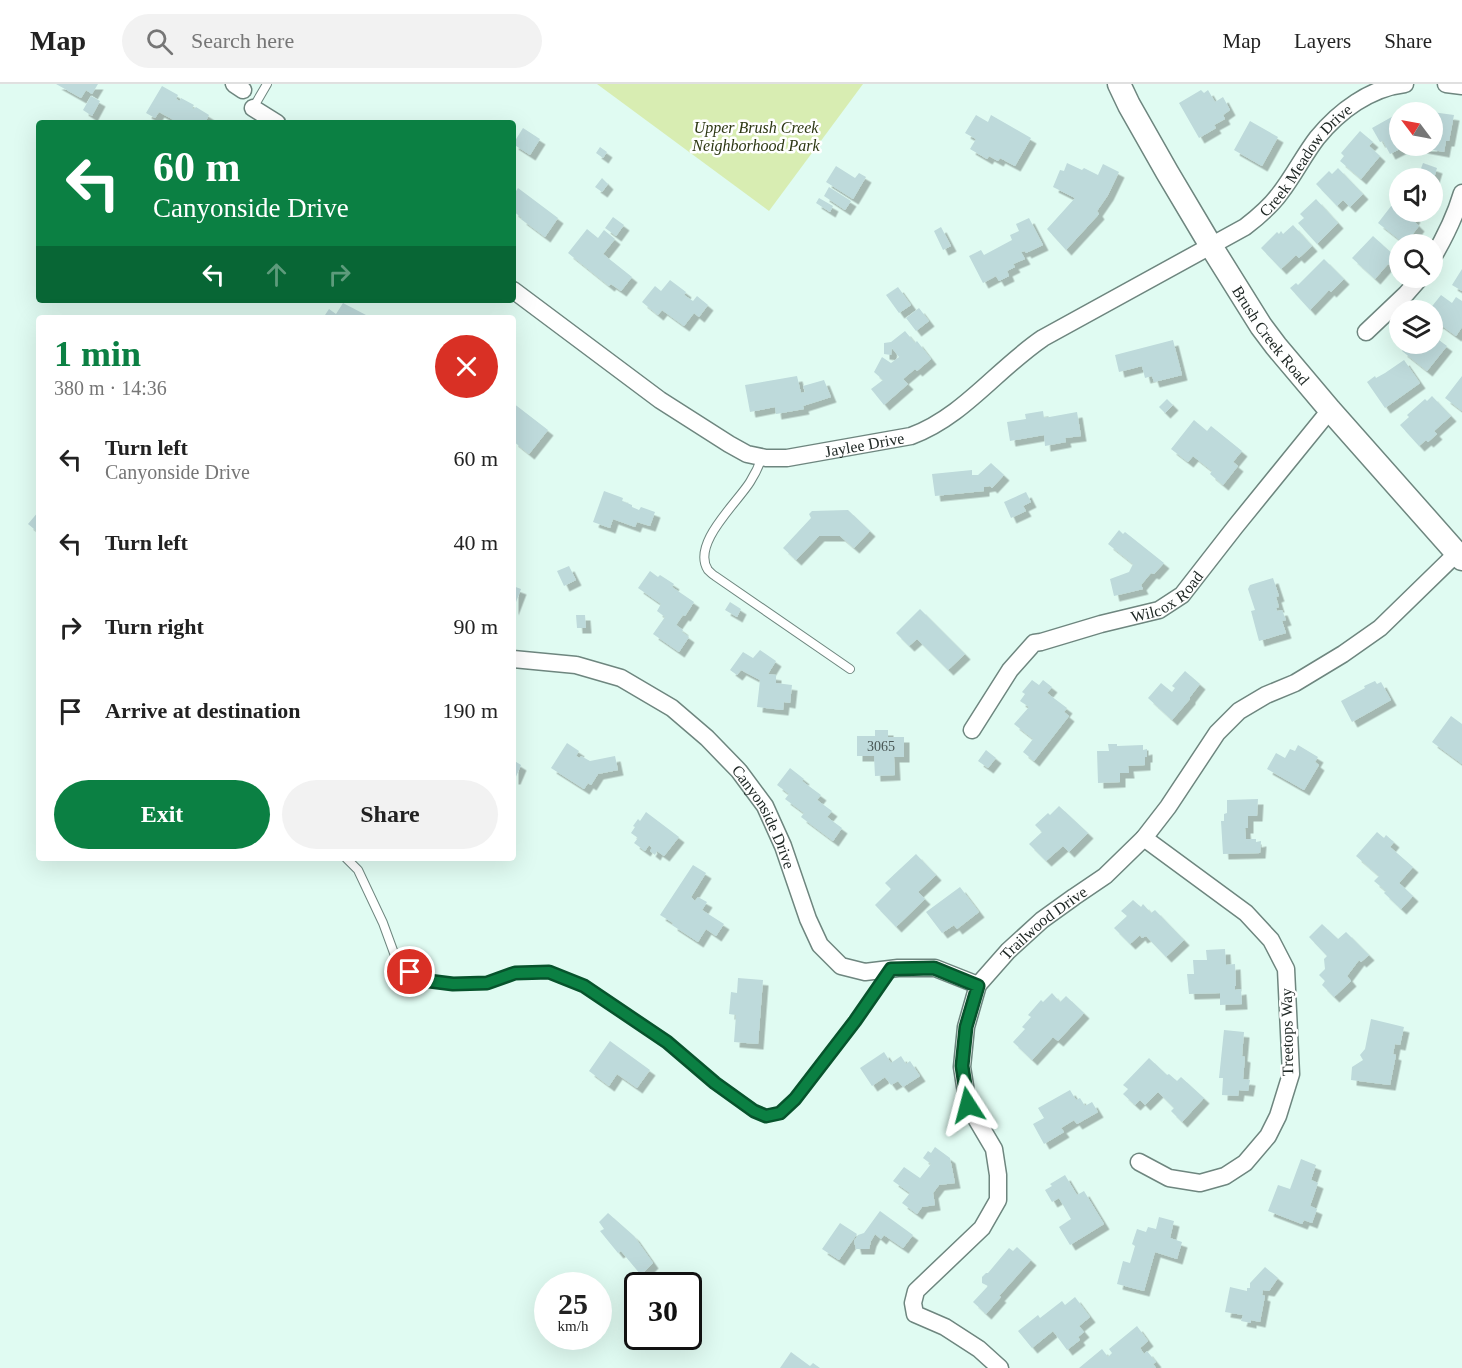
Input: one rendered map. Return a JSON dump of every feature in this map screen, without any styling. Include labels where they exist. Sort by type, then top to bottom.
[{"type":"street","name":"Brush Creek Road","points":[[1119,84],[1156,153],[1261,326],[1330,410],[1459,556]]},
{"type":"street","name":"Creek Meadow Drive","points":[[1211,246],[1245,227],[1270,205],[1281,193],[1328,125],[1372,93],[1406,84]]},
{"type":"street","points":[[1446,84],[1462,86]]},
{"type":"street","points":[[253,108],[272,120]]},
{"type":"street","points":[[1443,242],[1455,217],[1462,193]]},
{"type":"street","name":"Jaylee Drive","points":[[516,292],[676,411],[738,450],[776,459],[910,436],[927,429],[949,417],[1043,338],[1211,246]]},
{"type":"street","points":[[1366,332],[1411,288]]},
{"type":"street","name":"Wilcox Road","points":[[972,730],[1010,670],[1034,643],[1159,610],[1182,595],[1330,410]]},
{"type":"street","name":"Trailwood Drive","points":[[1000,1368],[979,1349],[945,1327],[915,1314],[913,1303],[916,1291],[982,1228],[998,1200],[998,1175],[994,1149],[968,1105],[962,1066],[966,1027],[978,986],[1016,943],[1066,903],[1106,876],[1144,838],[1168,807],[1217,733],[1239,711],[1266,695],[1295,683],[1380,628],[1459,556]]},
{"type":"street","name":"Canyonside Drive","points":[[516,659],[576,665],[621,678],[672,708],[707,738],[739,771],[765,806],[783,846],[808,919],[820,945],[841,966],[865,972],[934,968],[978,986]]},
{"type":"street","name":"Treetops Way","points":[[1139,1162],[1169,1178],[1200,1184],[1225,1176],[1245,1162],[1268,1136],[1278,1116],[1291,1074],[1287,969],[1270,940],[1246,913],[1144,838]]},
{"type":"lane","points":[[253,108],[267,84]]},
{"type":"lane","points":[[762,457],[750,483],[706,543],[705,556],[708,570],[850,669]]},
{"type":"lane","points":[[349,861],[358,870],[383,923],[398,964],[421,980],[453,984],[487,983],[515,973],[549,972],[575,982],[667,1042],[715,1083],[754,1111],[766,1116],[780,1113],[795,1099],[855,1021],[891,969]]},
{"type":"green space","name":"Upper Brush Creek Neighborhood Park","points":[[597,84],[863,84],[769,211]]},
{"type":"building","points":[[56,84],[98,84],[92,94],[86,90],[81,98]]},
{"type":"building","points":[[162,86],[178,95],[176,99],[180,101],[181,98],[194,105],[192,108],[196,107],[209,115],[206,120],[174,120],[159,112],[155,118],[146,113]]},
{"type":"building","points":[[1201,90],[1204,93],[1208,90],[1215,102],[1223,97],[1230,110],[1223,115],[1225,119],[1214,125],[1216,128],[1199,138],[1179,103]]},
{"type":"building","points":[[91,96],[100,101],[92,116],[83,110]]},
{"type":"building","points":[[1443,114],[1454,115],[1449,141],[1446,141],[1444,152]]},
{"type":"building","points":[[976,115],[988,122],[991,115],[1031,138],[1015,166],[1000,158],[998,161],[989,156],[987,159],[970,149],[976,139],[965,133]]},
{"type":"building","points":[[1389,118],[1389,152],[1383,141],[1380,142],[1372,128]]},
{"type":"building","points":[[1250,121],[1278,137],[1262,166],[1234,150]]},
{"type":"building","points":[[523,128],[540,139],[530,155],[516,146],[516,139]]},
{"type":"building","points":[[1360,131],[1373,142],[1369,146],[1380,156],[1361,179],[1340,161],[1344,156],[1341,153]]},
{"type":"building","points":[[600,147],[607,152],[603,158],[596,153]]},
{"type":"building","points":[[1067,163],[1098,175],[1103,164],[1119,172],[1097,211],[1099,214],[1066,250],[1047,229],[1075,198],[1053,187],[1060,170],[1064,171]]},
{"type":"building","points":[[1423,163],[1437,168],[1421,168]]},
{"type":"building","points":[[836,166],[855,178],[859,173],[866,177],[853,199],[826,182]]},
{"type":"building","points":[[1338,168],[1363,194],[1350,207],[1343,200],[1337,206],[1316,184],[1329,171],[1332,174]]},
{"type":"building","points":[[602,178],[608,184],[602,192],[595,187]]},
{"type":"building","points":[[829,187],[851,201],[845,210],[824,196]]},
{"type":"building","points":[[518,188],[558,218],[545,237],[516,213]]},
{"type":"building","points":[[819,198],[833,206],[830,212],[816,203]]},
{"type":"building","points":[[1316,199],[1338,223],[1317,244],[1298,223],[1304,218],[1300,214]]},
{"type":"building","points":[[1389,209],[1389,222],[1415,222],[1419,226],[1413,234],[1392,234],[1378,223]]},
{"type":"building","points":[[613,217],[624,225],[616,236],[605,228]]},
{"type":"building","points":[[1029,218],[1043,245],[1026,253],[1021,252],[1025,259],[1013,264],[1015,267],[1007,271],[1009,276],[999,281],[996,276],[983,283],[969,256],[981,250],[984,255],[1012,240],[1010,235],[1019,231],[1016,224]]},
{"type":"building","points":[[1293,225],[1312,246],[1299,258],[1296,255],[1281,269],[1261,248],[1277,232],[1279,234],[1281,231],[1283,234]]},
{"type":"building","points":[[941,227],[951,246],[943,250],[934,231]]},
{"type":"building","points":[[587,229],[598,238],[604,230],[615,239],[603,254],[632,277],[621,291],[611,284],[609,286],[568,253]]},
{"type":"building","points":[[1373,236],[1389,251],[1389,264],[1375,279],[1352,258]]},
{"type":"building","points":[[1324,259],[1344,279],[1331,292],[1329,290],[1310,310],[1290,288],[1296,283],[1298,285]]},
{"type":"building","points":[[1462,269],[1462,291],[1452,285]]},
{"type":"building","points":[[670,280],[686,292],[684,295],[693,301],[697,296],[708,305],[699,317],[694,313],[684,326],[662,310],[658,315],[642,302],[655,286],[661,291]]},
{"type":"building","points":[[898,287],[911,305],[899,313],[886,295]]},
{"type":"building","points":[[1441,295],[1452,303],[1456,297],[1462,301],[1462,327],[1456,336],[1443,327],[1443,300],[1437,300]]},
{"type":"building","points":[[343,303],[366,315],[325,315],[329,309],[336,314]]},
{"type":"building","points":[[919,308],[929,321],[916,331],[906,318]]},
{"type":"building","points":[[905,331],[915,343],[917,341],[931,359],[903,379],[908,384],[884,405],[871,389],[883,380],[874,372],[882,357],[891,363],[899,357],[892,348],[891,355],[884,354],[884,343],[891,342]]},
{"type":"building","points":[[1173,340],[1182,375],[1154,382],[1152,376],[1145,378],[1142,366],[1119,372],[1115,355]]},
{"type":"building","points":[[1406,354],[1441,354],[1427,371]]},
{"type":"building","points":[[1404,360],[1420,383],[1385,408],[1367,382]]},
{"type":"building","points":[[797,376],[801,393],[805,392],[803,386],[824,380],[831,397],[803,406],[804,409],[776,414],[775,407],[750,412],[745,385]]},
{"type":"building","points":[[1462,376],[1462,411],[1445,398]]},
{"type":"building","points":[[1432,396],[1451,416],[1434,431],[1437,434],[1419,446],[1400,425],[1409,417],[1407,415],[1425,399],[1427,401]]},
{"type":"building","points":[[1167,399],[1173,405],[1165,413],[1159,407]]},
{"type":"building","points":[[516,405],[548,430],[529,454],[516,443]]},
{"type":"building","points":[[1043,411],[1044,418],[1077,412],[1081,436],[1065,438],[1066,442],[1045,446],[1044,435],[1010,441],[1007,422],[1026,419],[1025,414]]},
{"type":"building","points":[[1194,420],[1207,431],[1211,426],[1242,451],[1233,462],[1238,466],[1223,485],[1210,474],[1212,471],[1193,456],[1188,462],[1171,449]]},
{"type":"building","points":[[991,463],[1004,475],[992,488],[990,486],[984,487],[984,491],[935,496],[932,474],[972,470],[972,475],[978,475]]},
{"type":"building","points":[[604,491],[623,498],[622,501],[639,510],[641,507],[655,512],[650,526],[637,522],[635,527],[613,519],[610,528],[593,522]]},
{"type":"building","points":[[1026,492],[1031,502],[1023,506],[1026,511],[1011,518],[1004,502]]},
{"type":"building","points":[[848,510],[870,531],[854,548],[840,536],[819,536],[796,560],[783,548],[811,518],[809,514],[812,511]]},
{"type":"building","points":[[36,515],[36,531],[28,524]]},
{"type":"building","points":[[1119,530],[1123,534],[1125,532],[1164,563],[1141,585],[1143,589],[1114,596],[1110,579],[1129,572],[1133,564],[1108,544]]},
{"type":"building","points":[[569,566],[576,580],[564,586],[557,571]]},
{"type":"building","points":[[650,571],[674,584],[672,587],[694,602],[676,625],[689,637],[679,652],[653,634],[665,617],[657,611],[661,604],[638,588]]},
{"type":"building","points":[[1273,578],[1279,596],[1276,597],[1279,607],[1276,608],[1277,611],[1282,610],[1286,620],[1282,621],[1286,633],[1259,641],[1251,611],[1255,610],[1248,589],[1250,585]]},
{"type":"building","points":[[516,587],[521,589],[516,602]]},
{"type":"building","points":[[730,602],[741,609],[737,617],[725,610]]},
{"type":"building","points":[[920,609],[965,654],[948,670],[917,639],[909,646],[896,633]]},
{"type":"building","points":[[576,615],[585,615],[586,628],[577,628]]},
{"type":"building","points":[[760,650],[776,661],[768,674],[776,675],[776,683],[792,685],[790,703],[784,702],[783,710],[757,707],[760,680],[741,670],[737,675],[730,670],[743,652],[753,658]]},
{"type":"building","points":[[1185,671],[1200,684],[1172,720],[1148,698],[1161,683],[1172,692],[1175,688],[1172,686]]},
{"type":"building","points":[[1032,680],[1039,685],[1043,680],[1052,687],[1047,693],[1067,708],[1064,712],[1069,716],[1034,761],[1023,752],[1033,739],[1014,724],[1029,707],[1020,701],[1025,694],[1022,692]]},
{"type":"building","points":[[1375,681],[1377,684],[1381,682],[1391,700],[1352,722],[1341,701]]},
{"type":"building","points":[[1451,716],[1462,724],[1462,764],[1432,742]]},
{"type":"building","points":[[875,730],[888,730],[888,737],[904,737],[904,757],[894,757],[895,775],[875,776],[874,756],[857,756],[857,736],[875,736]]},
{"type":"building","points":[[567,743],[579,751],[576,756],[590,761],[615,756],[618,770],[598,774],[591,785],[588,783],[584,789],[551,768]]},
{"type":"building","points":[[1108,744],[1143,745],[1143,750],[1147,749],[1145,765],[1128,766],[1129,773],[1120,773],[1120,782],[1098,783],[1097,751],[1109,751]]},
{"type":"building","points":[[1298,745],[1318,757],[1315,762],[1319,765],[1304,790],[1267,769],[1276,753],[1285,758],[1290,749],[1295,751]]},
{"type":"building","points":[[986,750],[996,758],[988,768],[978,761]]},
{"type":"building","points":[[516,762],[521,765],[516,777]]},
{"type":"building","points":[[790,768],[804,779],[802,781],[821,795],[817,800],[832,811],[827,817],[842,828],[833,841],[801,817],[804,813],[785,799],[789,794],[777,785]]},
{"type":"building","points":[[1258,799],[1257,816],[1248,816],[1248,828],[1245,828],[1246,839],[1261,841],[1260,853],[1223,854],[1221,821],[1224,821],[1224,814],[1227,813],[1227,800]]},
{"type":"building","points":[[1059,806],[1088,833],[1069,852],[1063,846],[1046,861],[1029,844],[1042,832],[1035,825]]},
{"type":"building","points":[[646,812],[679,837],[664,856],[657,851],[655,855],[650,851],[652,848],[649,845],[645,851],[634,843],[638,838],[631,833],[635,827],[633,826]]},
{"type":"building","points":[[1377,832],[1384,838],[1386,835],[1394,842],[1390,847],[1413,867],[1399,883],[1413,896],[1401,909],[1374,881],[1379,876],[1356,856]]},
{"type":"building","points":[[916,854],[936,875],[918,892],[925,899],[896,927],[875,905],[891,889],[885,883]]},
{"type":"building","points":[[693,865],[706,873],[691,897],[695,901],[698,897],[707,902],[702,910],[724,924],[716,936],[706,929],[698,942],[660,915]]},
{"type":"building","points":[[960,887],[979,912],[957,929],[954,925],[942,933],[926,912]]},
{"type":"building","points":[[1133,900],[1141,907],[1143,904],[1151,913],[1155,910],[1184,940],[1166,957],[1146,936],[1142,938],[1140,935],[1130,944],[1114,928],[1127,916],[1121,911]]},
{"type":"building","points":[[1322,924],[1338,939],[1346,932],[1369,955],[1361,962],[1359,960],[1347,976],[1351,981],[1334,997],[1322,985],[1325,981],[1319,975],[1325,969],[1324,959],[1327,956],[1309,937]]},
{"type":"building","points":[[1225,949],[1226,965],[1235,964],[1235,990],[1241,989],[1242,1004],[1220,1005],[1220,993],[1189,994],[1187,974],[1194,974],[1193,960],[1207,960],[1206,950]]},
{"type":"building","points":[[738,978],[763,980],[758,1044],[734,1042],[736,1015],[729,1014],[731,992],[737,993]]},
{"type":"building","points":[[1052,993],[1060,1002],[1066,996],[1084,1013],[1058,1041],[1053,1037],[1032,1060],[1013,1042],[1025,1029],[1022,1027],[1031,1017],[1028,1015],[1041,1000],[1043,1002]]},
{"type":"building","points":[[1371,1019],[1404,1027],[1400,1045],[1395,1044],[1393,1054],[1396,1055],[1390,1085],[1351,1080],[1352,1067],[1363,1060],[1360,1055],[1365,1049]]},
{"type":"building","points":[[1224,1030],[1244,1032],[1243,1079],[1250,1080],[1248,1091],[1239,1090],[1238,1096],[1222,1095],[1223,1078],[1219,1078]]},
{"type":"building","points":[[610,1041],[650,1070],[637,1088],[617,1074],[609,1086],[589,1071]]},
{"type":"building","points":[[884,1052],[891,1063],[901,1056],[906,1064],[910,1061],[920,1076],[903,1087],[898,1081],[891,1085],[885,1077],[872,1086],[860,1068]]},
{"type":"building","points":[[1149,1058],[1177,1081],[1181,1077],[1204,1098],[1182,1122],[1171,1111],[1174,1108],[1158,1092],[1145,1105],[1140,1100],[1135,1105],[1123,1094],[1128,1089],[1123,1085]]},
{"type":"building","points":[[1070,1090],[1076,1100],[1080,1098],[1085,1106],[1092,1102],[1098,1112],[1077,1124],[1074,1120],[1061,1128],[1064,1132],[1044,1144],[1033,1124],[1044,1118],[1038,1108]]},
{"type":"building","points":[[935,1147],[950,1158],[955,1183],[939,1185],[933,1193],[935,1205],[922,1207],[917,1214],[902,1203],[910,1193],[893,1181],[904,1167],[920,1178],[931,1164],[923,1158]]},
{"type":"building","points":[[1301,1159],[1316,1165],[1311,1180],[1318,1183],[1310,1206],[1317,1209],[1312,1223],[1304,1220],[1302,1224],[1268,1211],[1278,1185],[1290,1189]]},
{"type":"building","points":[[1065,1175],[1077,1195],[1084,1191],[1104,1224],[1070,1245],[1059,1227],[1071,1219],[1059,1198],[1052,1202],[1045,1190]]},
{"type":"building","points":[[880,1211],[913,1235],[903,1248],[884,1235],[881,1239],[875,1234],[869,1249],[856,1249],[854,1241],[858,1235],[864,1233]]},
{"type":"building","points":[[608,1213],[634,1236],[653,1263],[644,1272],[638,1272],[621,1251],[618,1253],[600,1231],[604,1229],[599,1222]]},
{"type":"building","points":[[1159,1217],[1174,1221],[1170,1238],[1182,1242],[1177,1259],[1155,1252],[1144,1291],[1117,1284],[1123,1261],[1130,1263],[1135,1246],[1132,1244],[1137,1229],[1146,1232],[1148,1227],[1156,1229]]},
{"type":"building","points":[[840,1223],[857,1234],[839,1260],[822,1249]]},
{"type":"building","points":[[1017,1247],[1031,1260],[986,1314],[973,1302],[988,1286],[982,1283],[982,1277],[1009,1248],[1013,1251]]},
{"type":"building","points":[[1265,1267],[1278,1278],[1269,1291],[1263,1290],[1262,1295],[1265,1296],[1260,1322],[1241,1321],[1243,1315],[1225,1312],[1230,1287],[1247,1291],[1250,1283]]},
{"type":"building","points":[[1075,1297],[1090,1317],[1079,1326],[1084,1332],[1078,1337],[1080,1340],[1067,1350],[1053,1331],[1032,1348],[1018,1331],[1038,1315],[1040,1318],[1062,1301],[1065,1305]]},
{"type":"building","points":[[1137,1326],[1148,1341],[1140,1348],[1144,1354],[1147,1351],[1156,1362],[1153,1364],[1156,1368],[1079,1368],[1102,1349],[1108,1357],[1112,1353],[1109,1349]]},
{"type":"building","points":[[791,1352],[810,1366],[813,1363],[820,1368],[780,1368]]},
{"type":"route","points":[[410,972],[421,980],[453,984],[487,983],[515,973],[549,972],[584,986],[667,1042],[715,1083],[754,1111],[766,1116],[780,1113],[795,1099],[855,1021],[891,969],[934,968],[978,986],[966,1027],[962,1066],[968,1105]]}]
